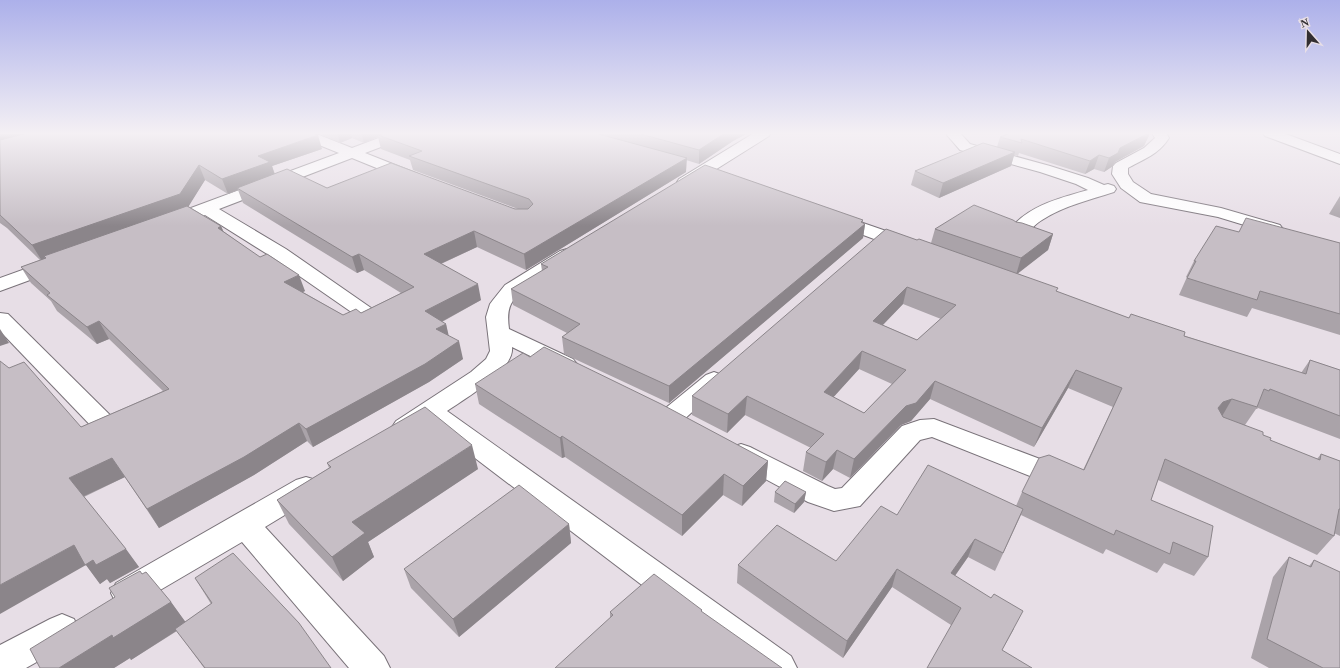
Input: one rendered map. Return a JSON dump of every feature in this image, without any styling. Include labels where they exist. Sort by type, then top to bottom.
[{"type":"street","points":[[155,228],[324,164]]},
{"type":"street","points":[[378,164],[423,181]]},
{"type":"street","points":[[663,195],[717,164]]},
{"type":"street","points":[[1030,164],[1082,181],[1101,190]]},
{"type":"street","points":[[1125,164],[1121,166],[1120,174],[1127,185],[1146,198],[1221,213],[1290,235]]},
{"type":"street","points":[[1017,232],[1034,217],[1056,205],[1101,190],[1127,185]]},
{"type":"street","points":[[206,209],[279,253],[367,314]]},
{"type":"street","points":[[822,214],[926,251]]},
{"type":"street","points":[[863,251],[881,235]]},
{"type":"street","points":[[384,440],[430,411],[479,377],[495,363],[501,351],[498,317],[500,304],[512,289],[584,244]]},
{"type":"street","points":[[0,285],[66,260]]},
{"type":"street","points":[[0,319],[105,425]]},
{"type":"street","points":[[499,332],[582,373]]},
{"type":"street","points":[[672,417],[731,365]]},
{"type":"street","points":[[430,411],[779,668]]},
{"type":"street","points":[[721,443],[798,485],[834,500],[850,498],[911,433],[920,429],[934,428],[1030,466]]},
{"type":"street","points":[[111,602],[245,525],[325,476]]},
{"type":"street","points":[[245,525],[372,668]]},
{"type":"street","points":[[0,663],[84,618]]},
{"type":"building","points":[[0,164],[264,164],[222,179],[199,165],[180,194],[32,245],[0,215]]},
{"type":"building","points":[[388,164],[394,164],[515,209],[528,209],[533,204],[529,199],[432,164],[677,164],[524,254],[474,231],[424,254],[478,284],[425,311],[446,324],[436,329],[459,341],[425,364],[306,429],[299,423],[244,457],[147,509],[112,458],[69,478],[126,549],[96,565],[93,560],[85,565],[74,545],[0,585],[0,361],[9,368],[24,362],[81,427],[169,389],[99,321],[87,327],[47,295],[50,293],[21,267],[46,258],[44,256],[187,206],[221,226],[218,228],[260,257],[267,254],[299,275],[284,282],[343,315],[356,309],[361,313],[414,287],[359,254],[352,257],[237,188],[287,169],[327,188]]},
{"type":"building","points":[[932,164],[987,164],[943,183],[915,171]]},
{"type":"building","points":[[705,165],[863,220],[861,222],[865,224],[669,386],[562,337],[580,324],[511,289],[548,267],[541,264]]},
{"type":"building","points":[[974,205],[1016,222],[1053,234],[1021,258],[935,229]]},
{"type":"building","points":[[1246,218],[1340,243],[1340,314],[1260,291],[1257,300],[1187,278],[1196,261],[1194,261],[1216,226],[1239,232]]},
{"type":"building","points":[[886,229],[917,240],[919,239],[1058,288],[1056,291],[1129,318],[1131,314],[1185,332],[1184,336],[1306,374],[1310,360],[1340,370],[1340,416],[1270,389],[1269,391],[1264,389],[1257,407],[1232,399],[1223,402],[1218,408],[1223,417],[1263,432],[1263,435],[1271,438],[1270,440],[1320,460],[1321,454],[1340,461],[1340,509],[1334,536],[1165,459],[1151,500],[1213,526],[1208,557],[1173,542],[1170,554],[1116,530],[1114,535],[1022,492],[1039,458],[1049,455],[1084,470],[1122,388],[1076,370],[1042,428],[935,381],[916,403],[906,406],[854,459],[837,450],[826,462],[806,452],[824,434],[747,396],[728,414],[692,396]],"holes":[[[907,287],[956,305],[917,340],[873,321]],[[862,351],[906,370],[864,413],[824,392]]]},
{"type":"building","points":[[544,347],[661,404],[768,461],[743,486],[724,474],[682,515],[562,436],[560,438],[475,384],[523,353],[530,357]]},
{"type":"building","points":[[425,407],[472,445],[352,522],[365,533],[332,557],[277,500],[331,467],[327,463]]},
{"type":"building","points":[[928,465],[1023,509],[1003,553],[975,539],[951,573],[991,598],[994,594],[1023,611],[1002,650],[1032,668],[927,668],[961,608],[897,569],[847,641],[738,565],[777,525],[836,561],[881,506],[897,515]]},
{"type":"building","points":[[785,481],[806,492],[795,504],[775,492]]},
{"type":"building","points":[[519,485],[569,524],[453,619],[404,569]]},
{"type":"building","points":[[233,553],[299,623],[331,668],[205,668],[175,629],[212,603],[195,578]]},
{"type":"building","points":[[1289,557],[1311,567],[1314,560],[1340,572],[1340,668],[1323,668],[1267,639]]},
{"type":"building","points":[[140,571],[142,574],[146,572],[171,602],[113,638],[112,635],[59,668],[40,668],[30,649],[115,597],[109,588]]},
{"type":"building","points":[[654,574],[702,610],[701,611],[782,668],[555,668],[613,615],[610,612]]}]
